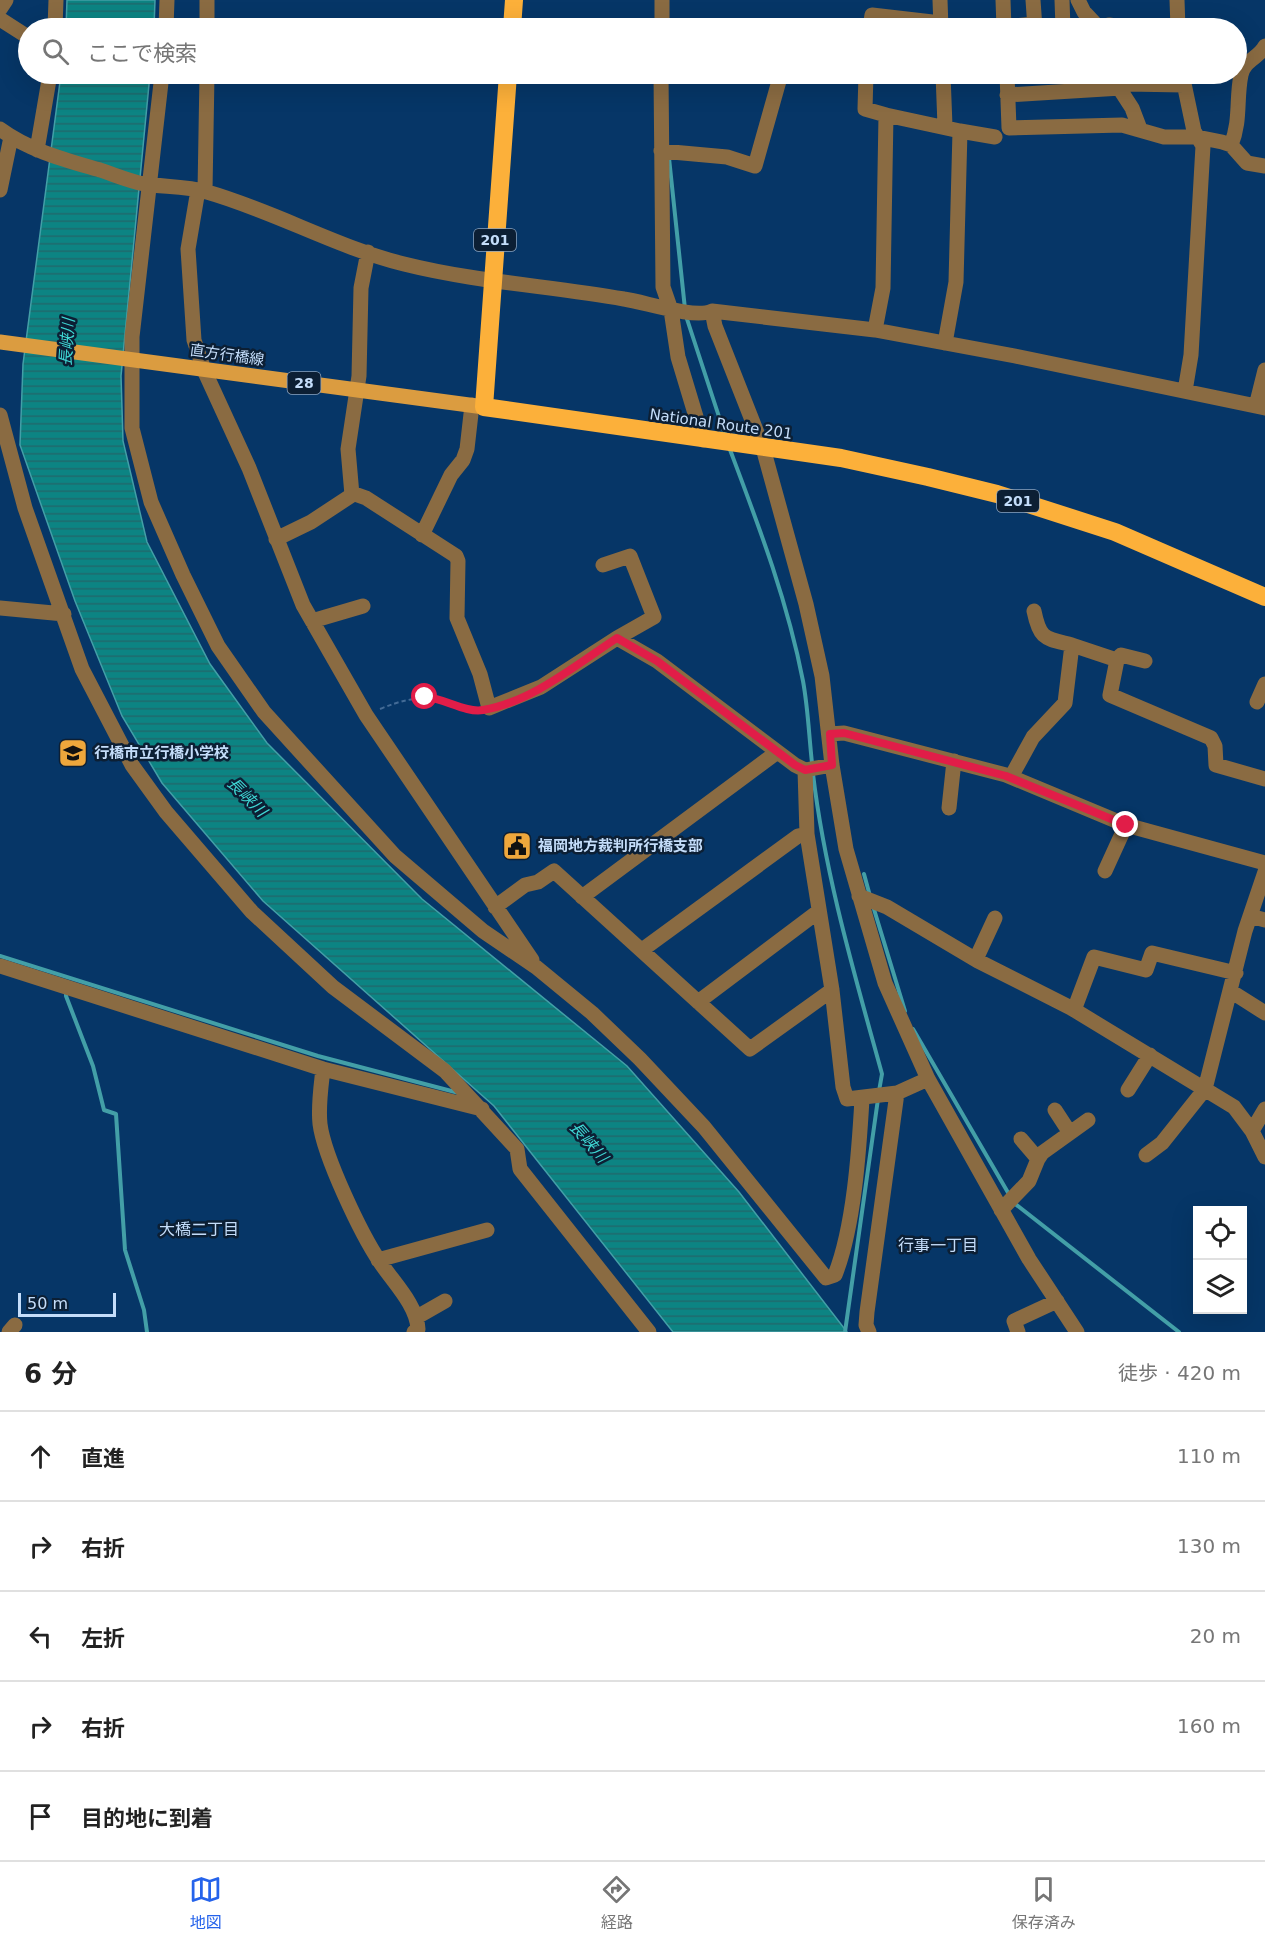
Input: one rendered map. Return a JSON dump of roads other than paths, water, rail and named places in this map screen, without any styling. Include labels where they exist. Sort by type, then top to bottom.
[{"type":"highway","points":[[513,18],[514,0]]},
{"type":"highway","name":"201","points":[[478,406],[492,280],[507,84]]},
{"type":"highway","name":"National Route 201","points":[[478,406],[708,441],[841,458],[997,494],[1115,532],[1265,597]]},
{"type":"main road","name":"直方行橋線","points":[[5,343],[478,406]]},
{"type":"street","points":[[0,9],[6,0]]},
{"type":"street","points":[[55,18],[56,0]]},
{"type":"street","points":[[166,18],[167,0]]},
{"type":"street","points":[[207,0],[207,18]]},
{"type":"street","points":[[662,0],[662,18]]},
{"type":"street","points":[[940,0],[941,18]]},
{"type":"street","points":[[1003,0],[1004,18]]},
{"type":"street","points":[[1033,0],[1034,18]]},
{"type":"street","points":[[1062,0],[1063,18]]},
{"type":"street","points":[[1078,0],[1095,18]]},
{"type":"street","points":[[1177,0],[1178,18]]},
{"type":"street","points":[[872,18],[872,15],[891,18]]},
{"type":"street","points":[[0,19],[18,31]]},
{"type":"street","points":[[1247,62],[1265,46]]},
{"type":"street","points":[[41,151],[49,84]]},
{"type":"street","points":[[161,84],[146,184],[127,358],[132,428],[151,502],[218,646],[264,712],[395,856],[483,931],[536,966],[632,1051],[704,1127],[826,1278],[835,1275],[840,1263],[850,1207],[862,1099]]},
{"type":"street","points":[[206,84],[201,190],[188,249],[194,340],[204,370],[249,468],[312,621],[366,715],[504,922],[536,966]]},
{"type":"street","points":[[661,84],[663,287],[675,310],[678,357],[708,441]]},
{"type":"street","points":[[661,151],[727,157],[755,166],[778,84]]},
{"type":"street","points":[[866,84],[865,109],[995,137]]},
{"type":"street","points":[[945,84],[952,129],[956,282],[945,343]]},
{"type":"street","points":[[1007,84],[1009,128],[1100,124],[1140,129],[1164,137],[1197,137],[1230,145],[1247,163],[1265,166]]},
{"type":"street","points":[[1117,84],[1140,129]]},
{"type":"street","points":[[1007,95],[1120,88],[1127,84]]},
{"type":"street","points":[[1184,84],[1197,137],[1203,146],[1191,355],[1185,392]]},
{"type":"street","points":[[1230,145],[1238,122],[1240,84]]},
{"type":"street","points":[[875,330],[883,288],[886,115]]},
{"type":"street","points":[[0,190],[5,133],[41,151],[146,184],[201,190],[260,208],[368,252],[402,263],[492,280],[658,304],[675,310],[875,330],[1261,407],[1265,370]]},
{"type":"street","points":[[276,538],[311,522],[350,497],[352,493],[347,457],[360,360],[361,288],[368,252]]},
{"type":"street","points":[[710,312],[761,448],[806,604],[822,676],[830,734],[828,766],[846,849],[885,983],[928,1079],[1001,1210],[1077,1332]]},
{"type":"street","points":[[422,535],[451,475],[463,460],[478,406]]},
{"type":"street","points":[[1,424],[25,508],[82,669],[132,765],[195,846],[280,940],[333,987],[445,1071],[482,1109],[517,1149],[520,1169],[649,1332]]},
{"type":"street","points":[[352,493],[366,498],[422,535],[453,552],[458,561],[457,618],[480,674],[489,708],[541,687],[654,617],[630,556],[603,565]]},
{"type":"street","points":[[312,621],[363,606]]},
{"type":"street","points":[[0,608],[64,614]]},
{"type":"street","points":[[1034,611],[1039,631],[1046,638],[1117,660]]},
{"type":"street","points":[[617,638],[657,661],[776,753],[805,770],[828,766]]},
{"type":"street","points":[[1011,777],[1033,737],[1065,703],[1072,645]]},
{"type":"street","points":[[1145,661],[1121,655],[1117,660],[1110,695],[1210,738],[1215,746],[1216,765],[1265,779]]},
{"type":"street","points":[[1257,702],[1265,684]]},
{"type":"street","points":[[830,734],[844,733],[1011,777],[1126,825],[1265,863]]},
{"type":"street","points":[[582,897],[776,753]]},
{"type":"street","points":[[950,808],[954,761]]},
{"type":"street","points":[[805,770],[807,834],[832,990],[843,1087],[847,1099],[893,1094],[928,1079]]},
{"type":"street","points":[[1105,871],[1126,825]]},
{"type":"street","points":[[642,950],[798,836],[807,834]]},
{"type":"street","points":[[495,907],[525,885],[538,882],[554,871],[750,1049],[832,990]]},
{"type":"street","points":[[1146,1155],[1162,1143],[1205,1089],[1236,973],[1258,918],[1265,872]]},
{"type":"street","points":[[860,896],[887,907],[976,959],[1074,1010],[1234,1107],[1252,1131],[1265,1157]]},
{"type":"street","points":[[698,1002],[819,911]]},
{"type":"street","points":[[976,959],[995,918]]},
{"type":"street","points":[[483,931],[491,932],[504,922]]},
{"type":"street","points":[[1074,1010],[1094,957],[1146,970],[1152,953],[1236,973]]},
{"type":"street","points":[[0,966],[323,1069],[482,1109]]},
{"type":"street","points":[[1232,992],[1265,1013]]},
{"type":"street","points":[[1128,1090],[1149,1055]]},
{"type":"street","points":[[323,1069],[320,1103],[323,1139],[359,1226],[416,1324],[445,1301]]},
{"type":"street","points":[[869,1332],[866,1325],[867,1312],[893,1094]]},
{"type":"street","points":[[1252,1131],[1265,1108]]},
{"type":"street","points":[[1055,1110],[1070,1133]]},
{"type":"street","points":[[1001,1210],[1029,1181],[1042,1153],[1088,1120]]},
{"type":"street","points":[[1021,1139],[1038,1159]]},
{"type":"street","points":[[378,1260],[487,1230]]},
{"type":"street","points":[[1018,1332],[1014,1322],[1057,1301]]},
{"type":"water","points":[[67,0],[155,0],[154,18],[66,18]]},
{"type":"water","name":"長峡川","points":[[60,84],[149,84],[121,376],[123,441],[147,542],[210,664],[267,743],[422,899],[627,1066],[739,1192],[847,1332],[673,1332],[494,1106],[263,901],[162,783],[122,716],[75,601],[20,445],[23,364]]},
{"type":"waterway","points":[[669,158],[685,309]]},
{"type":"waterway","points":[[686,316],[725,435]]},
{"type":"waterway","points":[[729,447],[771,562],[789,621],[805,691],[812,763]]},
{"type":"waterway","points":[[813,774],[833,887],[851,963],[882,1074],[879,1091]]},
{"type":"waterway","points":[[864,874],[870,896]]},
{"type":"waterway","points":[[873,906],[905,1011]]},
{"type":"waterway","points":[[0,956],[318,1056],[459,1093]]},
{"type":"waterway","points":[[66,990],[66,996],[93,1066],[104,1110],[116,1114],[125,1250],[144,1310],[147,1332]]},
{"type":"waterway","points":[[913,1029],[1010,1196]]},
{"type":"waterway","points":[[845,1332],[878,1099]]},
{"type":"waterway","points":[[1014,1203],[1179,1332]]},
{"type":"place","name":"行橋市立行橋小学校","points":[[73,753]]},
{"type":"place","name":"福岡地方裁判所行橋支部","points":[[517,846]]},
{"type":"district","name":"大橋二丁目","points":[[199,1229]]},
{"type":"district","name":"行事一丁目","points":[[938,1245]]}]
